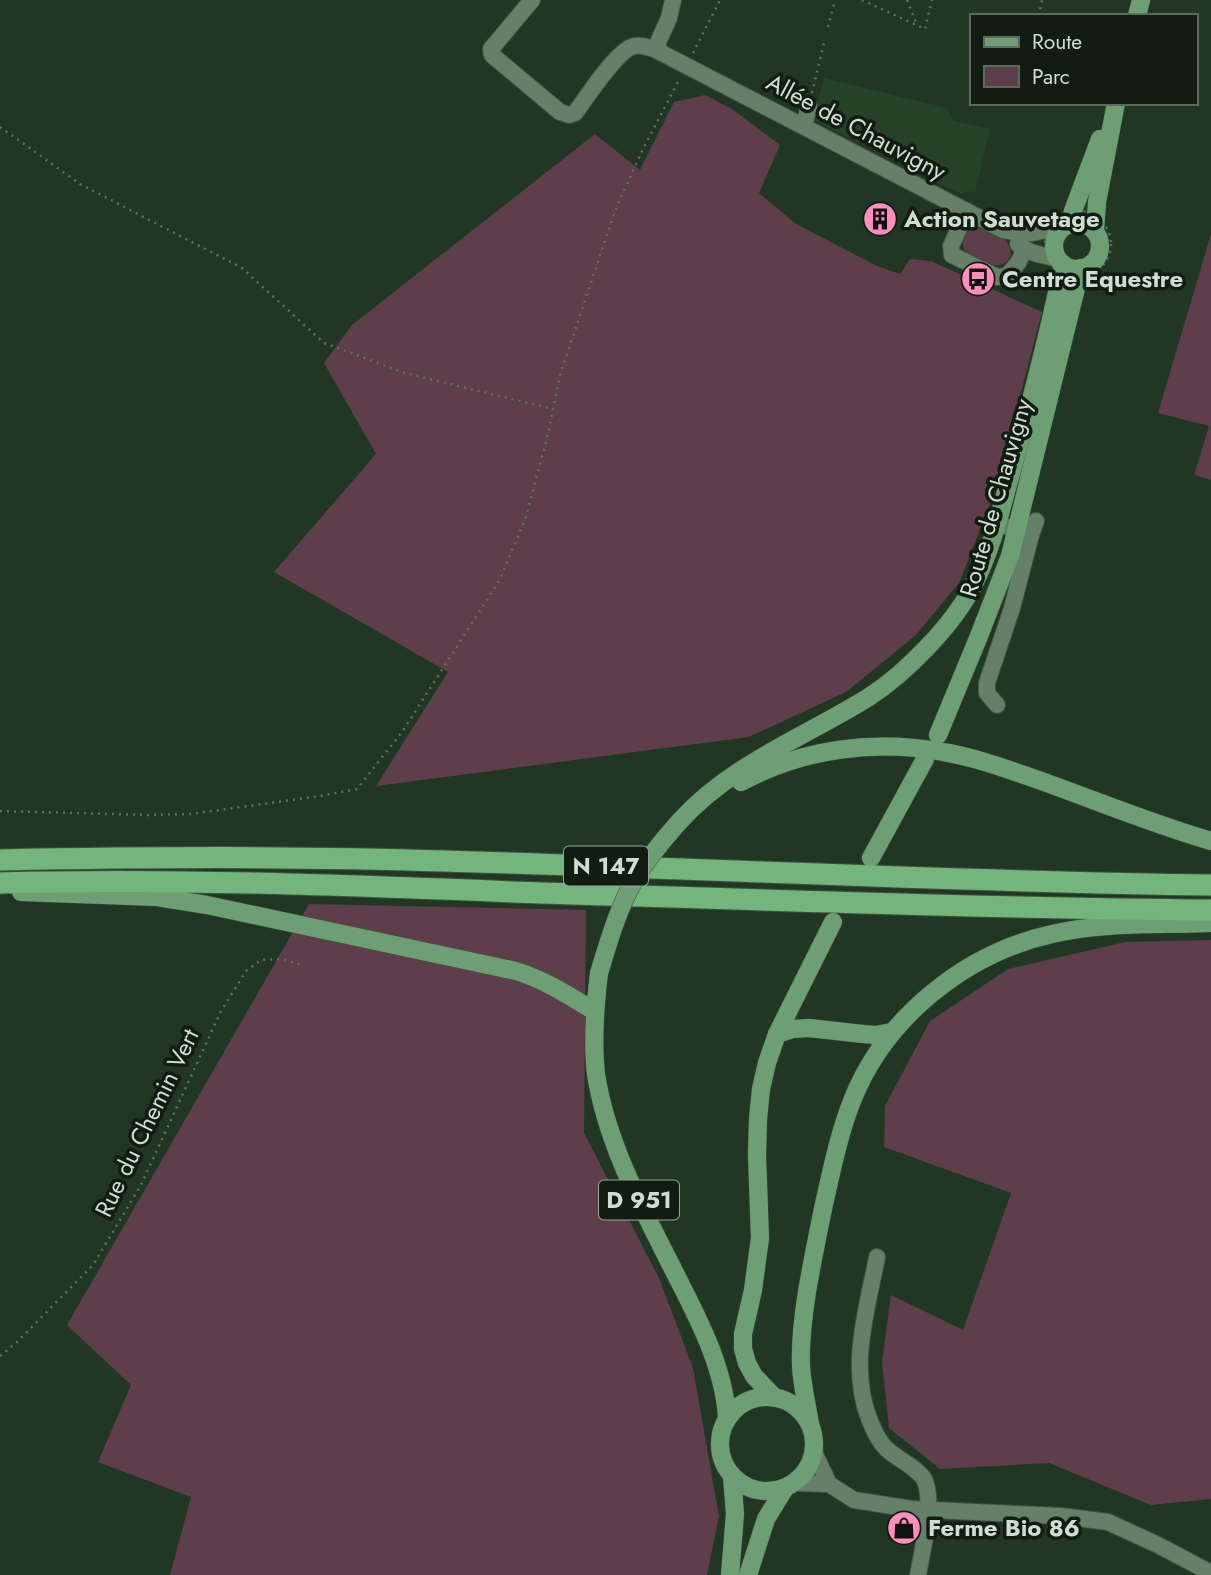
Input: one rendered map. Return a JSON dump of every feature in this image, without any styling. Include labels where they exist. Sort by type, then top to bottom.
[{"type":"highway","name":"N 147","points":[[0,860],[268,857],[443,860],[982,880],[1211,885]]},
{"type":"highway","name":"N 147","points":[[0,883],[240,882],[824,902],[1211,910]]},
{"type":"main road","points":[[1114,105],[1055,241],[1055,250],[1065,266],[1093,261],[1099,253],[1097,202],[1115,105]]},
{"type":"main road","points":[[1064,223],[1096,223]]},
{"type":"main road","name":"Route de Chauvigny","points":[[679,822],[693,806],[748,765],[870,696],[913,660],[958,611],[977,577],[992,541],[1065,266]]},
{"type":"main road","name":"Route de Chauvigny","points":[[938,735],[997,593],[1028,528],[1065,266]]},
{"type":"main road","points":[[679,822],[741,781],[772,766],[854,747],[890,746],[941,751],[980,760],[1211,841]]},
{"type":"main road","points":[[871,858],[925,759]]},
{"type":"main road","name":"D 951","points":[[679,822],[656,848],[634,881],[613,926],[599,972],[594,1011],[596,1073],[611,1132],[635,1193],[702,1329],[721,1383],[727,1417]]},
{"type":"main road","points":[[0,891],[157,897],[207,905],[516,971],[552,985],[594,1011]]},
{"type":"main road","points":[[774,1397],[754,1376],[743,1349],[743,1334],[753,1290],[760,1238],[757,1155],[761,1089],[777,1034],[833,922]]},
{"type":"main road","points":[[748,1575],[766,1519],[790,1486],[803,1475],[814,1452],[814,1438],[801,1367],[801,1330],[814,1249],[840,1135],[852,1100],[892,1032],[921,1002],[959,973],[1004,948],[1052,934],[1105,926],[1211,923]]},
{"type":"main road","points":[[777,1034],[809,1028],[875,1035],[892,1032]]},
{"type":"main road","points":[[790,1486],[771,1492],[743,1486],[723,1464],[719,1448],[721,1432],[727,1417],[736,1408],[747,1400],[760,1397],[785,1400],[804,1414],[810,1424]]},
{"type":"main road","points":[[730,1575],[735,1514],[732,1477]]},
{"type":"street","points":[[532,0],[491,49],[492,55],[560,112],[569,115],[575,113],[620,53],[632,46],[656,50],[669,19],[673,0]]},
{"type":"street","name":"Allée de Chauvigny","points":[[656,50],[1003,230],[1025,249],[1065,266]]},
{"type":"street","points":[[804,126],[809,106]]},
{"type":"street","points":[[967,211],[951,246],[952,255],[997,277],[1007,275],[1018,263],[1025,249]]},
{"type":"street","name":"Allée de Chauvigny","points":[[1003,230],[1032,233],[1064,223]]},
{"type":"street","points":[[997,523],[1028,528],[1012,608],[987,683],[987,693],[997,705]]},
{"type":"street","points":[[877,1257],[859,1361],[861,1392],[878,1439],[923,1479],[928,1495],[926,1532],[918,1575]]},
{"type":"street","points":[[814,1452],[829,1484],[854,1500],[927,1510],[1062,1516],[1108,1522],[1211,1573]]},
{"type":"street","points":[[790,1486],[829,1484]]},
{"type":"path","points":[[0,811],[191,814],[357,789],[402,732],[499,581],[525,520],[561,372],[616,208],[643,149],[720,0]]},
{"type":"path","points":[[828,27],[835,0]]},
{"type":"path","points":[[862,0],[925,29],[932,0]]},
{"type":"path","points":[[907,0],[916,25]]},
{"type":"path","points":[[809,106],[825,39]]},
{"type":"path","points":[[0,127],[80,184],[242,268],[324,343],[405,373],[553,409]]},
{"type":"path","points":[[1089,212],[1096,223],[1109,230],[1112,239],[1110,257],[1097,272],[1088,276],[1065,266],[1045,238],[1064,223],[1089,212]]},
{"type":"path","name":"Rue du Chemin Vert","points":[[0,1356],[93,1265],[141,1185],[221,1011],[246,971],[261,960],[283,960],[301,965]]},
{"type":"shaded area","points":[[824,78],[947,108],[954,121],[990,129],[975,193],[969,191],[961,194],[813,120]]},
{"type":"green space","points":[[705,95],[732,109],[780,145],[759,193],[796,224],[875,265],[900,274],[910,259],[931,261],[1042,312],[995,491],[959,583],[916,635],[846,692],[749,737],[376,786],[448,672],[274,572],[376,454],[324,363],[352,325],[595,134],[640,170],[674,102]]},
{"type":"green space","points":[[979,228],[996,233],[1006,241],[1010,258],[1004,263],[994,265],[981,262],[965,251],[964,235]]},
{"type":"green space","points":[[1211,234],[1211,480],[1194,475],[1209,426],[1158,413]]},
{"type":"green space","points":[[309,904],[586,910],[584,1133],[659,1278],[693,1368],[719,1516],[707,1575],[170,1575],[191,1497],[98,1462],[131,1385],[67,1325]]},
{"type":"green space","points":[[1211,940],[1211,1499],[1151,1505],[1049,1463],[940,1469],[889,1428],[882,1362],[891,1295],[963,1330],[1011,1193],[884,1147],[885,1106],[930,1021],[1008,969],[1125,942]]},
{"type":"place","name":"Action Sauvetage","points":[[880,219]]},
{"type":"place","name":"Centre Equestre","points":[[978,279]]},
{"type":"place","name":"Ferme Bio 86","points":[[904,1528]]}]
